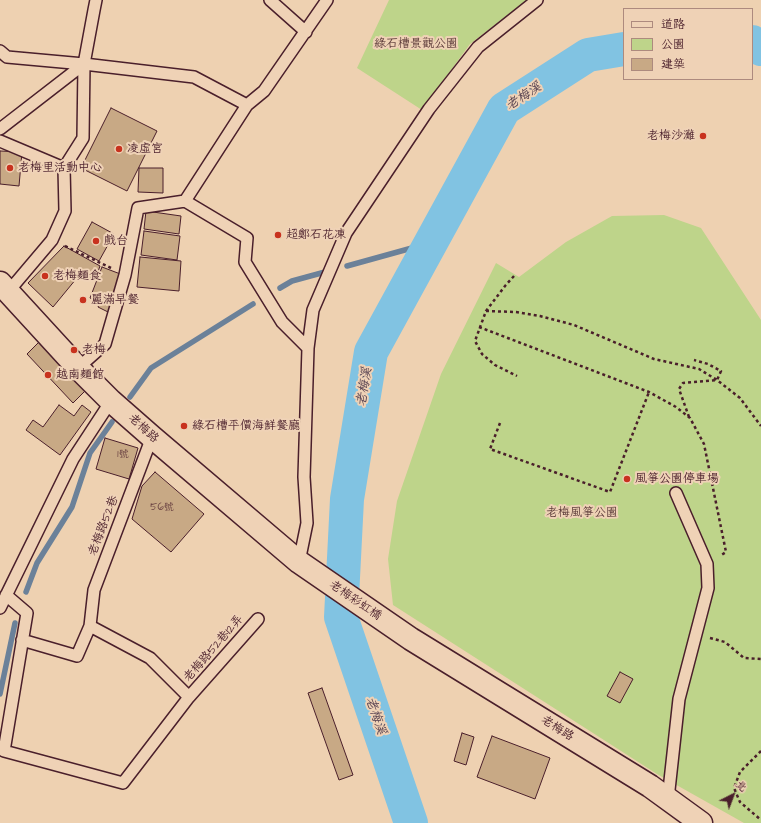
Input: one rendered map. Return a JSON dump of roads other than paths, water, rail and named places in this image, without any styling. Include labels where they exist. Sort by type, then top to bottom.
[{"type":"street","name":"老梅路","points":[[4,287],[78,368],[111,401],[299,562]]},
{"type":"street","name":"老梅彩虹橋","points":[[299,562],[411,639]]},
{"type":"street","name":"老梅路","points":[[411,639],[650,786],[701,823]]},
{"type":"lane","points":[[4,287],[52,240],[65,211],[64,168],[83,138],[84,64],[96,0]]},
{"type":"lane","points":[[270,0],[306,32]]},
{"type":"lane","points":[[185,201],[247,106],[264,91],[327,0]]},
{"type":"lane","points":[[299,562],[308,523],[304,477],[308,348],[313,310],[346,233],[428,109],[478,47],[537,0]]},
{"type":"lane","points":[[0,51],[7,57],[84,64],[194,77],[247,106]]},
{"type":"lane","points":[[0,130],[84,64]]},
{"type":"lane","points":[[0,141],[64,168]]},
{"type":"lane","points":[[78,368],[105,344],[125,275],[138,208],[185,201],[247,238],[245,262],[282,322],[308,348]]},
{"type":"lane","points":[[0,608],[73,459],[111,401]]},
{"type":"lane","name":"老梅路52巷","points":[[22,640],[77,656],[90,626],[94,590],[152,437]]},
{"type":"lane","points":[[668,799],[679,699],[708,588],[707,564],[676,493]]},
{"type":"lane","points":[[6,595],[27,613],[22,640]]},
{"type":"lane","name":"老梅路52巷12弄","points":[[22,640],[4,751],[123,783],[189,697],[258,618]]},
{"type":"lane","points":[[90,626],[150,658],[189,697]]},
{"type":"waterway","name":"老梅溪","points":[[753,43],[761,49]]},
{"type":"waterway","name":"老梅溪","points":[[411,823],[341,617],[347,499],[371,352],[504,109],[588,55],[623,49]]},
{"type":"waterway","points":[[347,266],[430,243]]},
{"type":"waterway","points":[[280,288],[292,281],[325,272]]},
{"type":"waterway","points":[[130,397],[151,368],[253,304]]},
{"type":"waterway","points":[[26,592],[37,563],[72,507],[90,453],[112,422]]},
{"type":"waterway","points":[[0,694],[15,623]]},
{"type":"place","name":"老梅沙灘","points":[[703,136]]},
{"type":"place","name":"凌虛宮","points":[[119,149]]},
{"type":"place","name":"老梅里活動中心","points":[[10,168]]},
{"type":"place","name":"超鄭石花凍","points":[[278,235]]},
{"type":"place","name":"戲台","points":[[96,241]]},
{"type":"place","name":"老梅麵食","points":[[45,276]]},
{"type":"place","name":"麗滿早餐","points":[[83,300]]},
{"type":"place","name":"老梅","points":[[74,350]]},
{"type":"place","name":"越南麵館","points":[[48,375]]},
{"type":"place","name":"綠石槽平價海鮮餐廳","points":[[184,426]]},
{"type":"place","name":"風箏公園停車場","points":[[627,479]]},
{"type":"park label","name":"綠石槽景觀公園","points":[[416,44]]},
{"type":"park label","name":"老梅風箏公園","points":[[582,513]]}]
